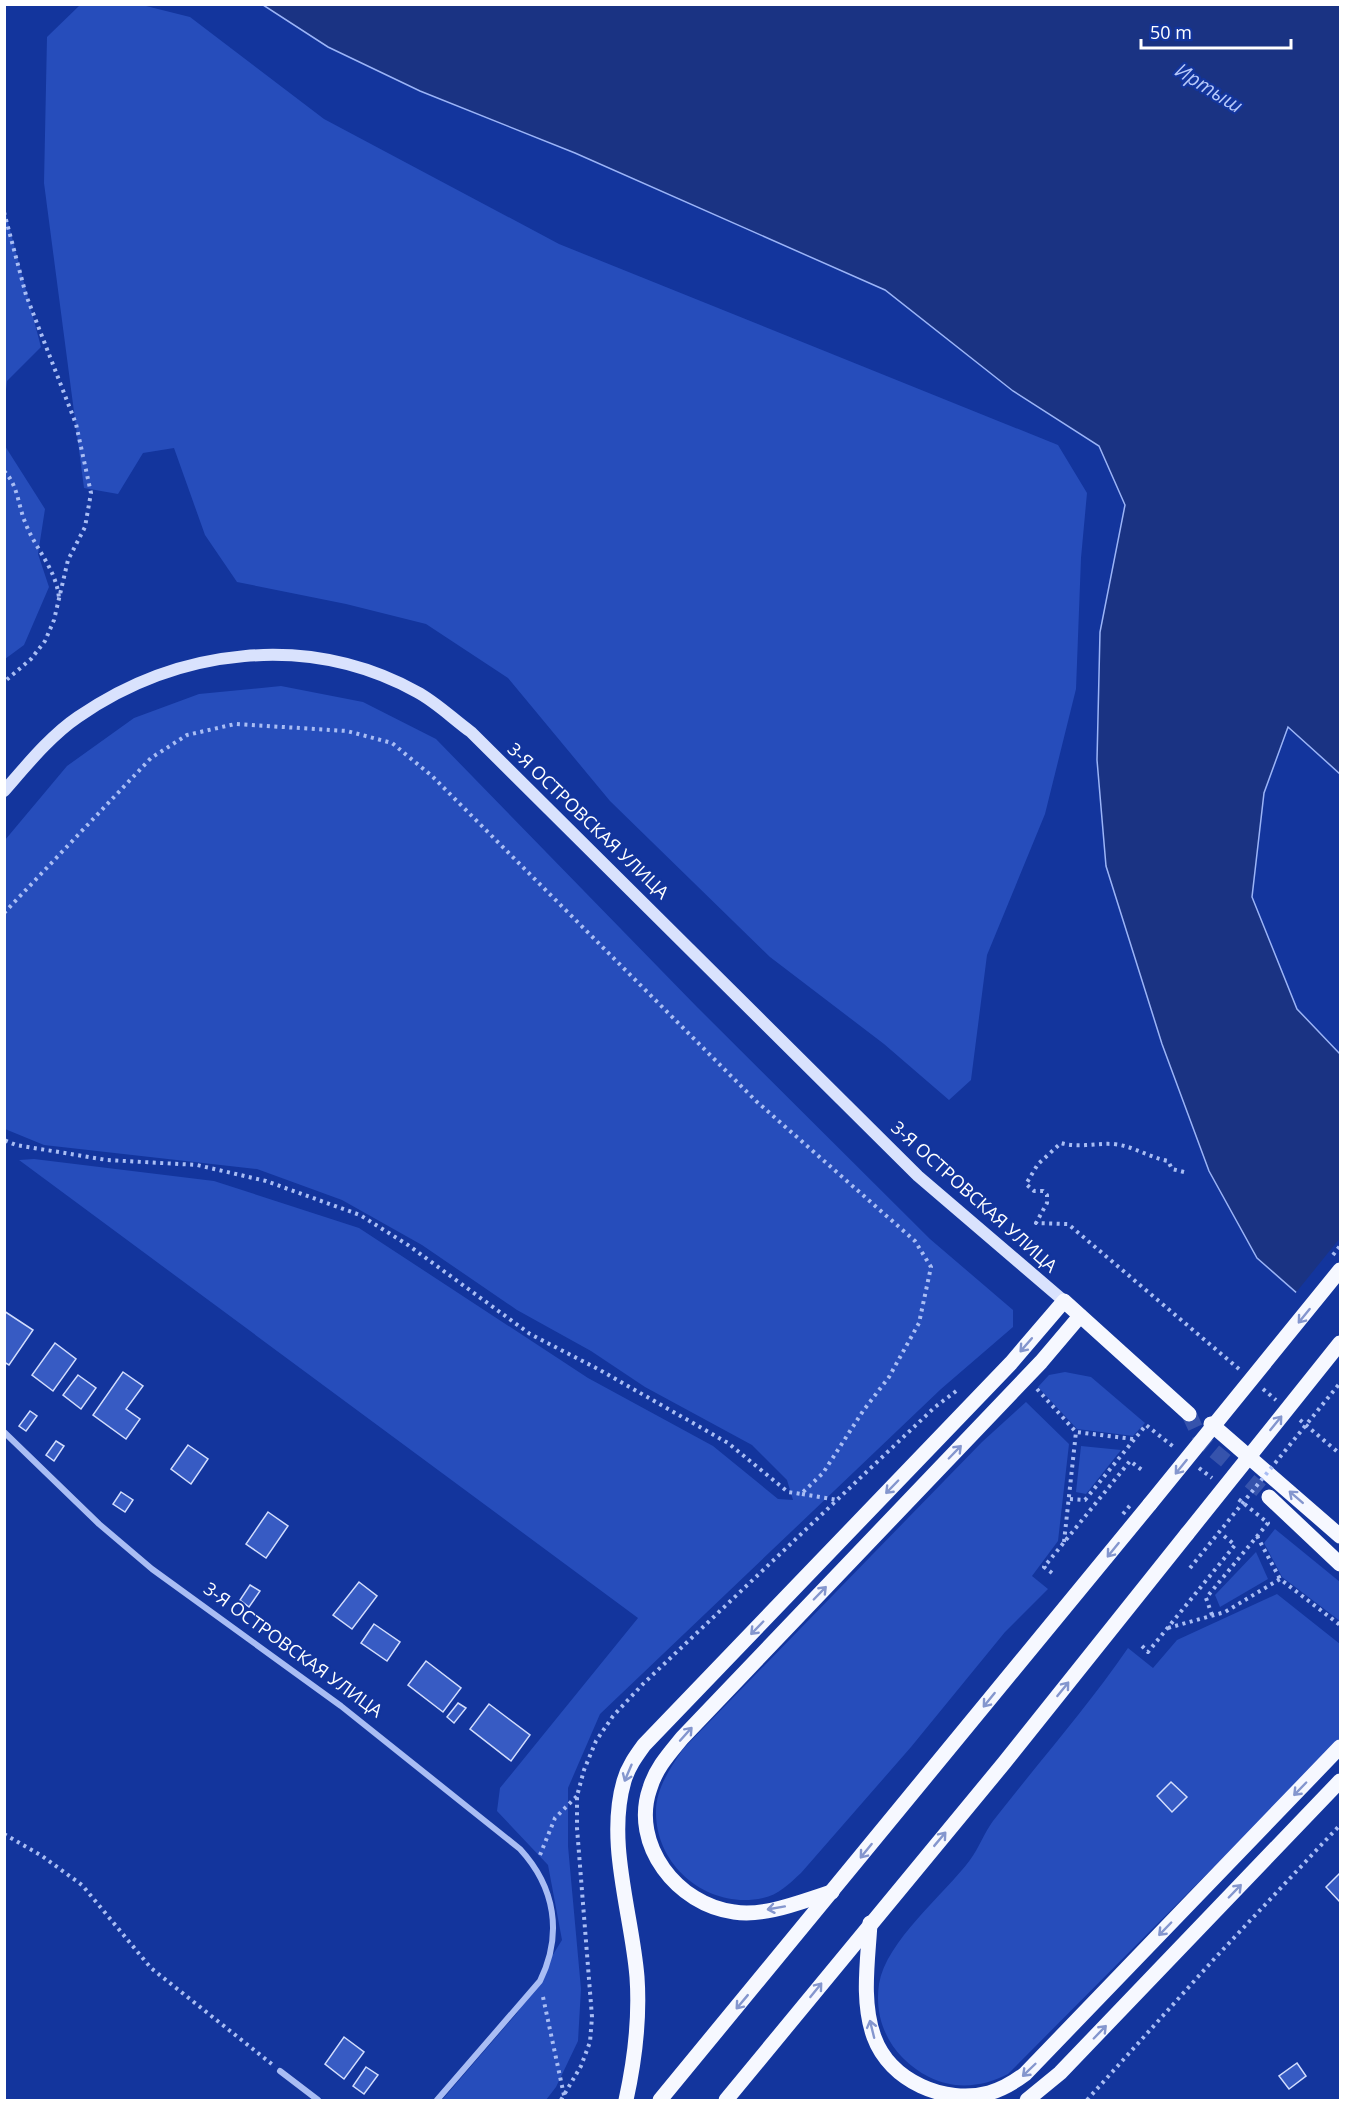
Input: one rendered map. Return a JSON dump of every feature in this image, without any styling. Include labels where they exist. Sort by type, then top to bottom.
[{"type":"main road","name":"3-Я ОСТРОВСКАЯ УЛИЦА","points":[[4,791],[26,766],[76,718],[124,689],[172,669],[202,662],[259,654],[314,657],[364,669],[417,692],[471,732],[918,1176],[1064,1301]]},
{"type":"main road","points":[[660,2100],[1341,1270]]},
{"type":"main road","points":[[626,2100],[639,2024],[637,1976],[618,1832],[624,1780],[633,1761],[652,1736],[1011,1363],[1064,1301],[1189,1414]]},
{"type":"main road","points":[[832,1892],[779,1908],[735,1913],[707,1906],[682,1891],[661,1868],[650,1842],[646,1815],[649,1790],[658,1768],[682,1738],[1041,1362],[1080,1316]]},
{"type":"main road","points":[[726,2100],[1004,1763],[1341,1343]]},
{"type":"main road","points":[[1211,1424],[1341,1536]]},
{"type":"main road","points":[[1269,1497],[1341,1564]]},
{"type":"main road","points":[[870,1923],[867,2008],[874,2038],[885,2056],[914,2084],[939,2093],[976,2095],[1007,2087],[1025,2074],[1341,1747]]},
{"type":"main road","points":[[1027,2100],[1060,2073],[1341,1781]]},
{"type":"street","name":"3-Я ОСТРОВСКАЯ УЛИЦА","points":[[4,1432],[99,1524],[152,1569],[341,1706],[520,1849],[537,1867],[550,1901],[554,1930],[548,1965],[540,1981],[437,2100]]},
{"type":"street","points":[[280,2071],[318,2100]]},
{"type":"path","points":[[4,212],[26,294],[76,424],[91,494],[85,527],[69,560],[60,602],[45,641],[31,659],[4,681]]},
{"type":"path","points":[[4,471],[16,489],[26,525],[54,575],[60,602]]},
{"type":"path","points":[[4,913],[151,758],[187,735],[235,724],[297,726],[347,731],[392,743],[432,776],[756,1101],[915,1241],[931,1267],[919,1323],[889,1377],[862,1411],[823,1473],[801,1494]]},
{"type":"path","points":[[4,1140],[16,1145],[107,1160],[197,1165],[266,1181],[360,1215],[408,1245],[530,1334],[598,1369],[728,1443],[788,1492],[838,1500]]},
{"type":"path","points":[[1184,1172],[1172,1168],[1168,1161],[1153,1158],[1138,1148],[1113,1144],[1074,1147],[1061,1143],[1038,1164],[1026,1184],[1034,1191],[1043,1191],[1047,1195],[1047,1203],[1036,1223],[1068,1224],[1241,1370]]},
{"type":"path","points":[[1190,1569],[1341,1383]]},
{"type":"path","points":[[1259,1385],[1277,1401]]},
{"type":"path","points":[[1035,1386],[1076,1432],[1134,1439]]},
{"type":"path","points":[[1295,1416],[1341,1455]]},
{"type":"path","points":[[1070,1499],[1085,1500],[1146,1425],[1184,1455]]},
{"type":"path","points":[[1064,1543],[1076,1432]]},
{"type":"path","points":[[1052,1574],[1044,1567],[1130,1461],[1142,1470]]},
{"type":"path","points":[[1193,1463],[1221,1485]]},
{"type":"path","points":[[1212,1616],[1206,1598],[1268,1523],[1230,1493]]},
{"type":"path","points":[[1142,1646],[1148,1652],[1235,1545],[1224,1536]]},
{"type":"path","points":[[1257,1536],[1280,1579],[1341,1624]]},
{"type":"path","points":[[1168,1628],[1225,1612],[1280,1579]]},
{"type":"path","points":[[537,1867],[546,1836],[555,1818],[578,1796]]},
{"type":"path","points":[[1088,2100],[1215,1958],[1341,1824]]},
{"type":"path","points":[[4,1833],[42,1856],[82,1885],[151,1968],[280,2071]]},
{"type":"path","points":[[540,1981],[563,2099]]},
{"type":"shaded area","points":[[80,5],[142,5],[190,17],[324,119],[559,244],[1058,445],[1087,493],[1081,558],[1076,689],[1045,814],[987,955],[971,1080],[949,1100],[884,1044],[770,957],[610,801],[508,678],[426,624],[346,604],[237,582],[205,535],[174,448],[143,453],[118,494],[84,488],[44,183],[47,37]]},
{"type":"shaded area","points":[[5,211],[41,347],[7,381],[5,398]]},
{"type":"shaded area","points":[[5,446],[45,509],[38,554],[49,587],[24,645],[5,659]]},
{"type":"shaded area","points":[[281,686],[363,702],[436,739],[697,1007],[930,1239],[1013,1310],[1013,1327],[941,1389],[600,1714],[568,1788],[568,1846],[581,1989],[578,2041],[556,2087],[546,2100],[442,2100],[517,2013],[562,1940],[548,1865],[497,1811],[500,1788],[638,1618],[19,1160],[34,1159],[214,1181],[359,1228],[588,1378],[713,1446],[778,1499],[793,1500],[787,1480],[752,1445],[645,1387],[591,1351],[517,1310],[422,1245],[342,1200],[257,1169],[44,1145],[5,1129],[5,840],[67,766],[134,718],[199,694]]},
{"type":"shaded area","points":[[1065,1372],[1091,1377],[1145,1423],[1133,1436],[1077,1429],[1038,1387],[1049,1375]]},
{"type":"shaded area","points":[[1026,1402],[1069,1444],[1058,1541],[1032,1576],[1048,1589],[1005,1632],[911,1747],[788,1885],[768,1897],[743,1900],[705,1891],[675,1866],[665,1850],[658,1831],[657,1802],[661,1786],[669,1770],[683,1749],[982,1442]]},
{"type":"shaded area","points":[[1081,1446],[1121,1450],[1086,1494],[1076,1492]]},
{"type":"shaded area","points":[[1275,1529],[1340,1582],[1340,1621],[1282,1577],[1264,1543]]},
{"type":"shaded area","points":[[1256,1552],[1268,1579],[1220,1607],[1215,1595]]},
{"type":"shaded area","points":[[1277,1594],[1340,1644],[1340,1740],[1008,2074],[989,2082],[959,2085],[939,2081],[917,2070],[896,2050],[883,2027],[879,2013],[879,1984],[884,1968],[904,1935],[970,1860],[993,1821],[1079,1714],[1128,1648],[1153,1668],[1177,1640]]},
{"type":"water","name":"Иртыш","points":[[263,5],[1340,5],[1340,774],[1288,727],[1264,793],[1252,897],[1297,1009],[1340,1054],[1340,1331],[1257,1258],[1209,1171],[1162,1044],[1106,866],[1097,760],[1100,632],[1125,505],[1099,446],[1013,391],[885,290],[575,153],[420,91],[328,47]]},
{"type":"pier","points":[[1340,1238],[1340,1334],[1294,1295]]},
{"type":"building","points":[[4,1311],[33,1330],[9,1365],[4,1362]]},
{"type":"building","points":[[55,1343],[76,1359],[53,1391],[32,1375]]},
{"type":"building","points":[[123,1372],[143,1386],[126,1409],[140,1419],[126,1439],[93,1415]]},
{"type":"building","points":[[78,1375],[96,1388],[81,1409],[63,1395]]},
{"type":"building","points":[[30,1411],[37,1416],[26,1431],[19,1426]]},
{"type":"building","points":[[56,1441],[64,1446],[54,1461],[46,1455]]},
{"type":"building","points":[[188,1445],[208,1459],[191,1484],[171,1469]]},
{"type":"building","points":[[121,1492],[133,1500],[125,1512],[113,1504]]},
{"type":"building","points":[[268,1512],[288,1526],[266,1558],[246,1544]]},
{"type":"building","points":[[359,1582],[377,1596],[352,1629],[333,1615]]},
{"type":"building","points":[[250,1585],[260,1591],[249,1607],[240,1600]]},
{"type":"building","points":[[374,1624],[400,1642],[387,1661],[361,1643]]},
{"type":"building","points":[[426,1661],[461,1688],[443,1712],[408,1685]]},
{"type":"building","points":[[458,1703],[466,1708],[454,1723],[447,1717]]},
{"type":"building","points":[[489,1704],[530,1735],[511,1761],[470,1729]]},
{"type":"building","points":[[1171,1782],[1187,1797],[1172,1812],[1157,1796]]},
{"type":"building","points":[[1340,1873],[1340,1900],[1339,1901],[1326,1887]]},
{"type":"building","points":[[344,2037],[364,2052],[344,2079],[325,2064]]},
{"type":"building","points":[[1297,2063],[1306,2076],[1289,2089],[1279,2076]]},
{"type":"building","points":[[366,2067],[378,2075],[364,2094],[353,2086]]},
{"type":"tunnel","points":[[1189,1414],[1201,1440],[1269,1497]]}]
